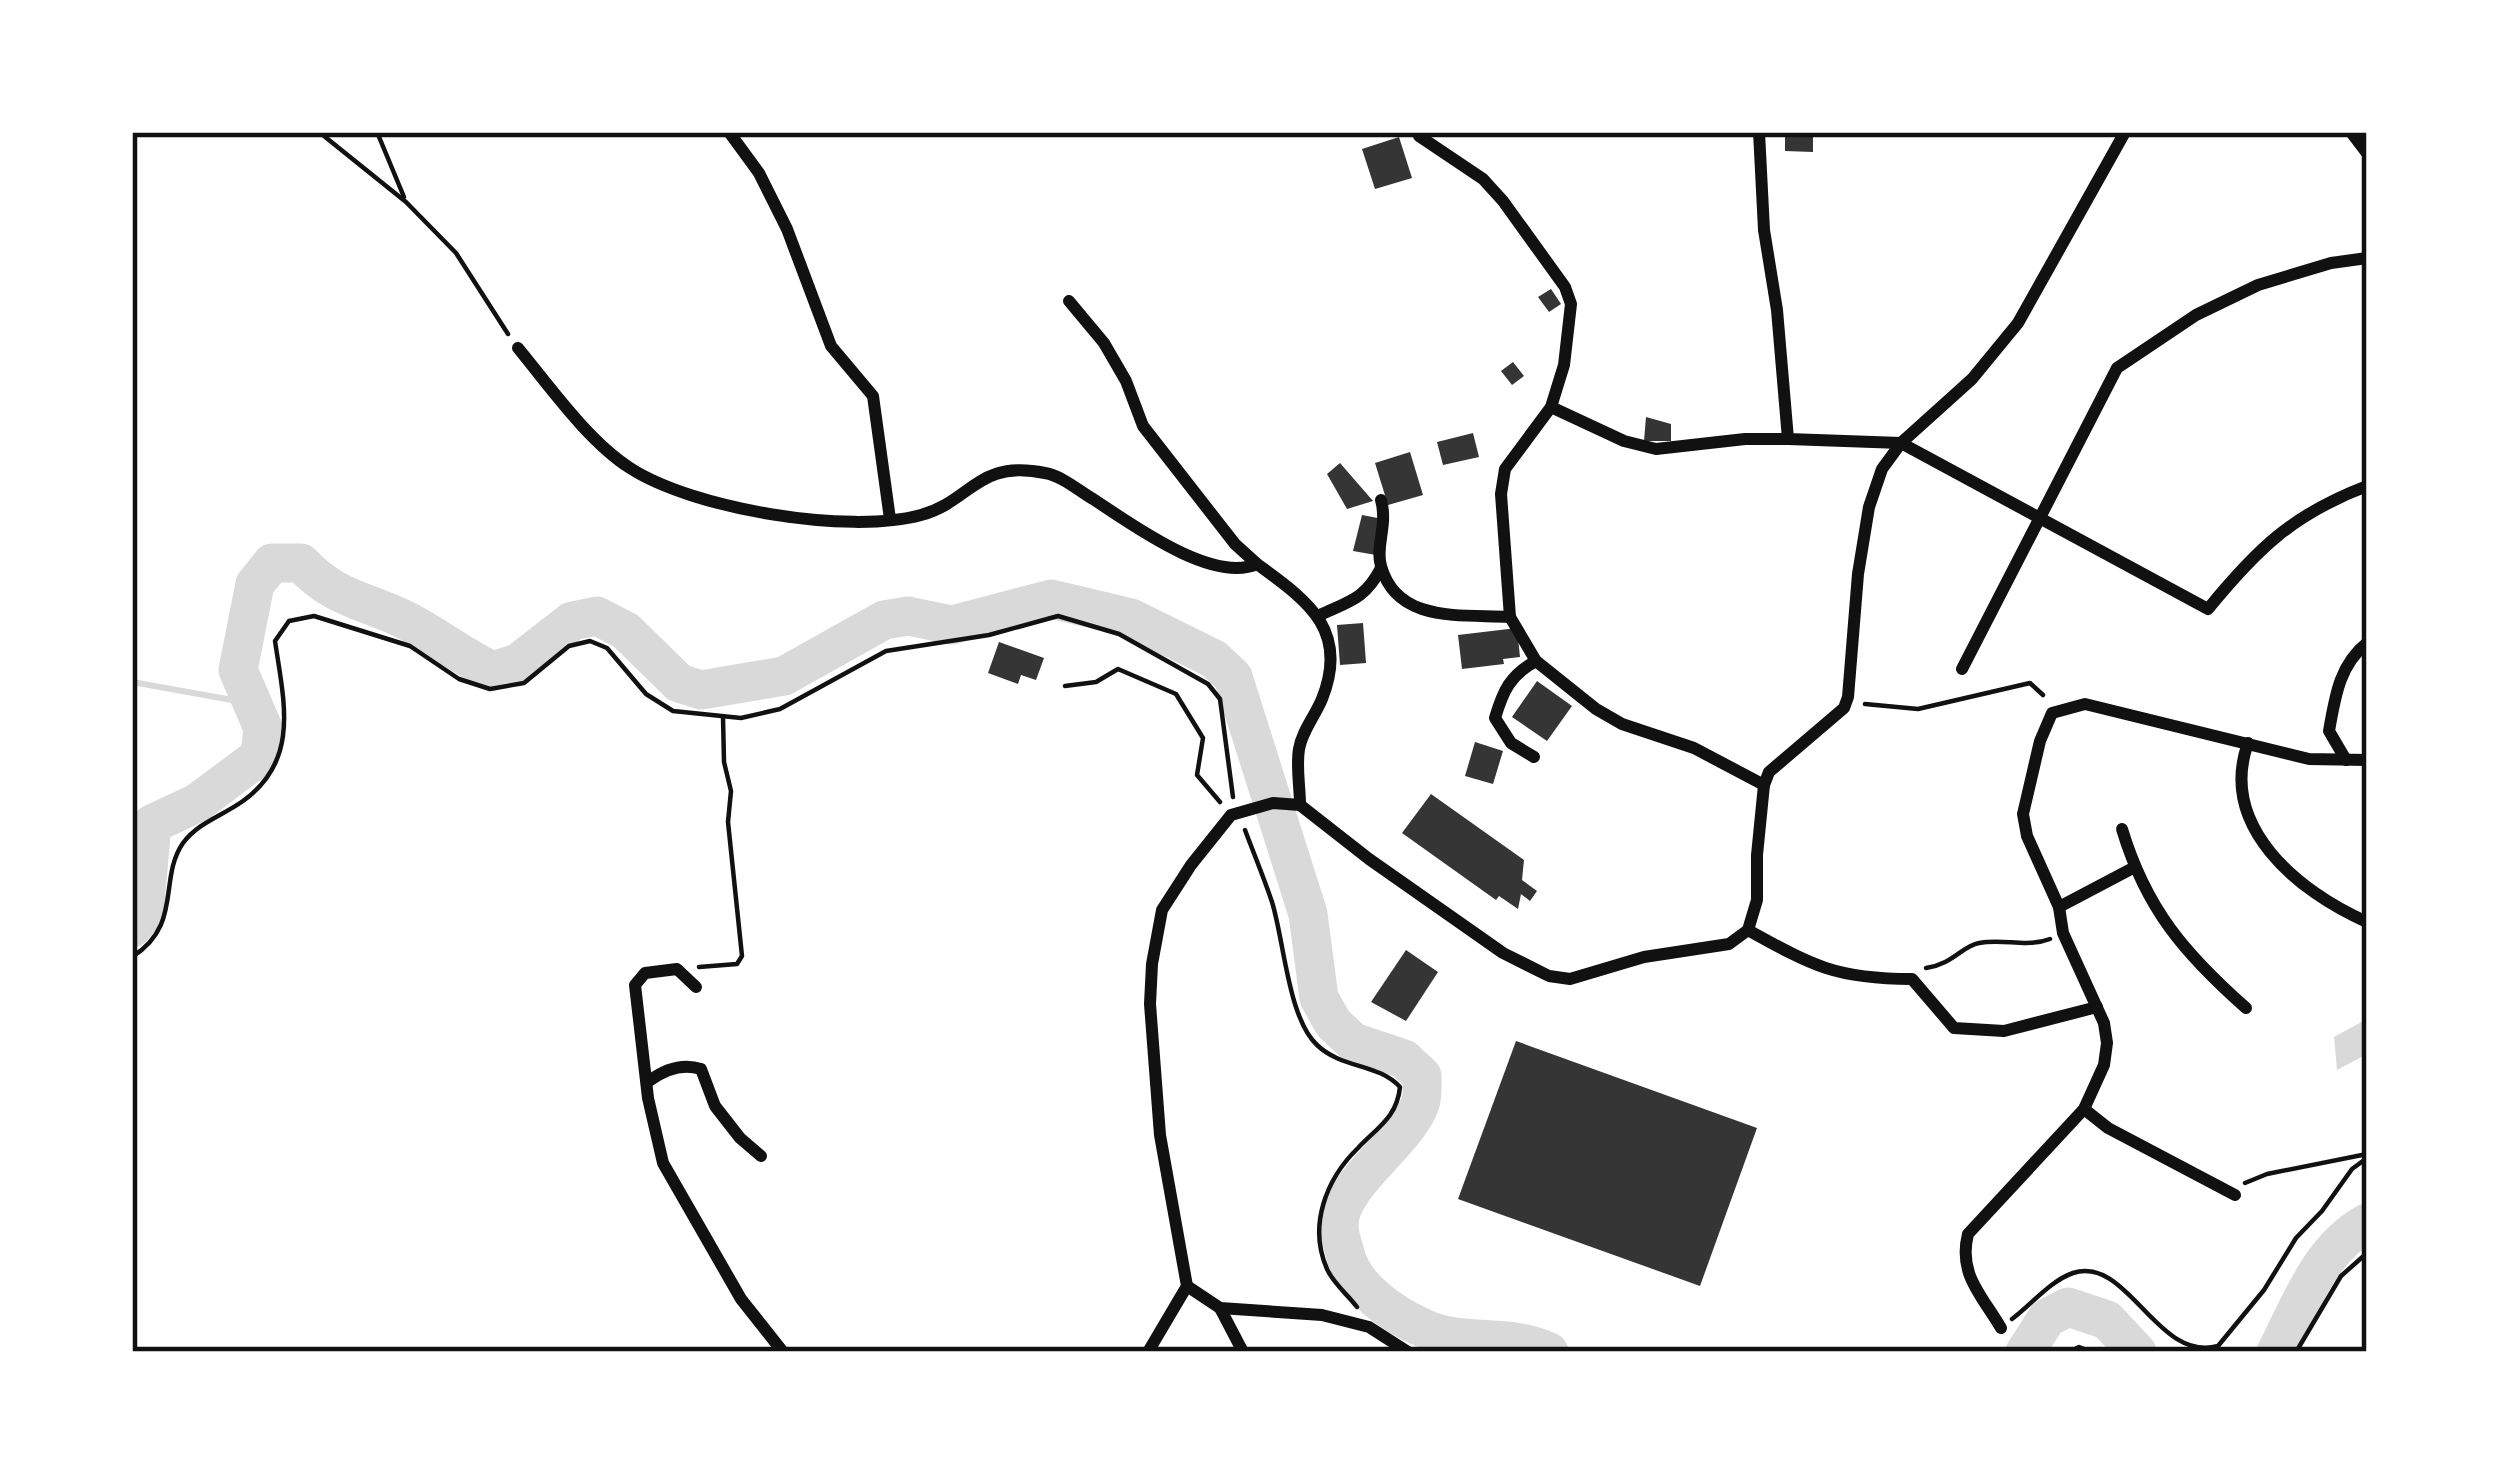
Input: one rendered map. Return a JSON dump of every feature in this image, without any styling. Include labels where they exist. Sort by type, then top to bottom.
[{"type":"street","points":[[729,132],[759,173],[787,229],[831,346],[873,396],[890,519]]},
{"type":"street","points":[[1759,132],[1764,230],[1777,310],[1788,439]]},
{"type":"street","points":[[1148,1352],[1187,1286],[1160,1135],[1150,1004],[1162,910],[1191,865],[1238,812],[1294,804],[1503,953],[1549,976],[1586,977],[1644,957],[1729,944],[1748,930],[1757,900],[1764,785],[1780,759],[1837,717],[1848,697],[1858,574],[1869,508],[1882,469],[1901,443],[1972,379],[2018,323],[2125,132]]},
{"type":"street","points":[[2351,132],[2367,153]]},
{"type":"street","points":[[1419,136],[1483,179],[1564,286],[1571,304],[1564,365],[1551,407],[1504,469],[1501,494],[1510,617],[1536,661],[1596,709],[1622,724],[1694,748],[1764,785]]},
{"type":"street","points":[[1962,669],[2117,368],[2196,315],[2258,285],[2330,263],[2367,258]]},
{"type":"street","points":[[1069,301],[1104,343],[1126,381],[1143,426],[1235,544],[1320,615],[1330,649],[1330,672],[1298,752],[1294,804]]},
{"type":"street","points":[[518,348],[569,410],[628,467],[689,497],[843,524],[916,517],[1002,471],[1023,468],[1054,474],[1186,555],[1245,569],[1257,564]]},
{"type":"street","points":[[1551,407],[1624,441],[1656,449],[1745,439],[1901,443],[2208,609],[2284,527],[2326,501],[2367,486]]},
{"type":"street","points":[[1320,615],[1371,588],[1381,568],[1386,521],[1381,500]]},
{"type":"street","points":[[1381,568],[1401,601],[1418,610],[1510,617]]},
{"type":"street","points":[[2346,760],[2329,731],[2338,680],[2367,643]]},
{"type":"street","points":[[1534,757],[1511,743],[1495,718],[1504,688],[1518,670],[1536,661]]},
{"type":"street","points":[[2001,1328],[1966,1272],[1963,1255],[1968,1234],[2084,1109],[2104,1065],[2107,1043],[2097,1007],[2063,933],[2059,907],[2027,836],[2023,814],[2040,741],[2052,713],[2085,704],[2309,759],[2367,760]]},
{"type":"street","points":[[2248,743],[2240,785],[2252,828],[2303,886],[2367,922]]},
{"type":"street","points":[[2122,830],[2133,868],[2172,935],[2246,1008]]},
{"type":"street","points":[[2059,907],[2133,868]]},
{"type":"street","points":[[1748,930],[1818,968],[1867,979],[1912,979],[1954,1028],[2003,1031],[2097,1007]]},
{"type":"street","points":[[696,987],[676,969],[645,973],[635,985],[648,1098],[663,1163],[740,1299],[783,1352]]},
{"type":"street","points":[[649,1081],[661,1072],[690,1065],[701,1069],[715,1106],[761,1156]]},
{"type":"street","points":[[2084,1109],[2108,1128],[2235,1196]]},
{"type":"street","points":[[1187,1286],[1220,1308],[1243,1352]]},
{"type":"street","points":[[1220,1308],[1322,1315],[1369,1327],[1408,1352]]},
{"type":"path","points":[[320,132],[406,202],[456,253],[518,348]]},
{"type":"path","points":[[376,132],[406,202]]},
{"type":"path","points":[[132,957],[147,948],[165,916],[180,847],[200,825],[262,785],[281,756],[287,718],[275,641],[289,621],[314,616],[410,646],[459,679],[490,689],[524,683],[569,646],[590,641],[607,648],[646,694],[673,711],[741,718],[780,709],[886,651],[989,635],[1058,616],[1119,634],[1208,684],[1220,699],[1238,812],[1272,902],[1300,1016],[1313,1042],[1337,1061],[1388,1075],[1400,1088],[1398,1108],[1349,1156],[1325,1194],[1318,1229],[1328,1271],[1369,1327]]},
{"type":"path","points":[[1065,686],[1096,682],[1118,669],[1176,694],[1203,738],[1197,775],[1238,812]]},
{"type":"path","points":[[1848,697],[1870,706],[1918,709],[2030,683],[2043,694]]},
{"type":"path","points":[[676,969],[737,964],[742,956],[723,717]]},
{"type":"path","points":[[1912,979],[1924,969],[1952,962],[1980,943],[2037,944],[2063,933]]},
{"type":"path","points":[[2235,1196],[2248,1180],[2367,1156]]},
{"type":"path","points":[[2001,1328],[2066,1276],[2098,1272],[2121,1287],[2160,1327],[2193,1347],[2218,1346],[2264,1290],[2296,1238],[2367,1156]]},
{"type":"path","points":[[2296,1352],[2341,1276],[2367,1253]]},
{"type":"path","points":[[2069,1352],[2079,1347],[2092,1352]]},
{"type":"shaded area","points":[[2367,1019],[2367,1054],[2337,1070],[2334,1037]]},
{"type":"building","points":[[1785,132],[1813,132],[1813,152],[1785,151]]},
{"type":"building","points":[[1399,137],[1412,178],[1375,189],[1362,149]]},
{"type":"building","points":[[1551,289],[1561,304],[1549,312],[1538,297]]},
{"type":"building","points":[[1513,362],[1524,376],[1512,385],[1501,371]]},
{"type":"building","points":[[1646,417],[1671,424],[1671,441],[1644,441]]},
{"type":"building","points":[[1473,433],[1479,457],[1443,465],[1437,442]]},
{"type":"building","points":[[1410,452],[1423,495],[1388,505],[1375,463]]},
{"type":"building","points":[[1340,463],[1373,501],[1347,509],[1327,474]]},
{"type":"building","points":[[1362,515],[1383,519],[1376,555],[1353,551]]},
{"type":"building","points":[[1363,623],[1366,663],[1340,665],[1337,625]]},
{"type":"building","points":[[1517,628],[1520,657],[1503,659],[1504,664],[1462,669],[1458,635]]},
{"type":"building","points":[[999,642],[1044,658],[1036,680],[1021,675],[1018,684],[988,673]]},
{"type":"building","points":[[1537,681],[1572,706],[1547,741],[1512,717]]},
{"type":"building","points":[[1475,742],[1503,751],[1493,784],[1465,776]]},
{"type":"building","points":[[1431,794],[1524,860],[1522,880],[1537,891],[1530,901],[1521,894],[1518,909],[1499,896],[1496,900],[1402,833]]},
{"type":"building","points":[[1406,950],[1438,972],[1406,1021],[1371,1002]]},
{"type":"building","points":[[1516,1041],[1757,1128],[1700,1286],[1458,1199]]},
{"type":"waterway","points":[[132,928],[144,914],[152,824],[197,803],[260,756],[263,728],[238,670],[255,584],[272,563],[301,563],[336,591],[413,624],[493,671],[518,663],[572,621],[597,616],[626,631],[679,683],[701,690],[784,676],[884,620],[908,616],[952,625],[1051,599],[1131,618],[1214,659],[1233,677],[1308,914],[1319,998],[1333,1023],[1353,1042],[1404,1059],[1422,1076],[1421,1101],[1412,1119],[1360,1180],[1342,1211],[1339,1226],[1349,1266],[1375,1298],[1423,1328],[1454,1337],[1518,1342],[1549,1352]]},
{"type":"waterway","points":[[132,682],[249,703]]},
{"type":"waterway","points":[[2276,1352],[2323,1263],[2367,1223]]},
{"type":"waterway","points":[[2025,1352],[2047,1318],[2068,1307],[2107,1320],[2137,1352]]}]
